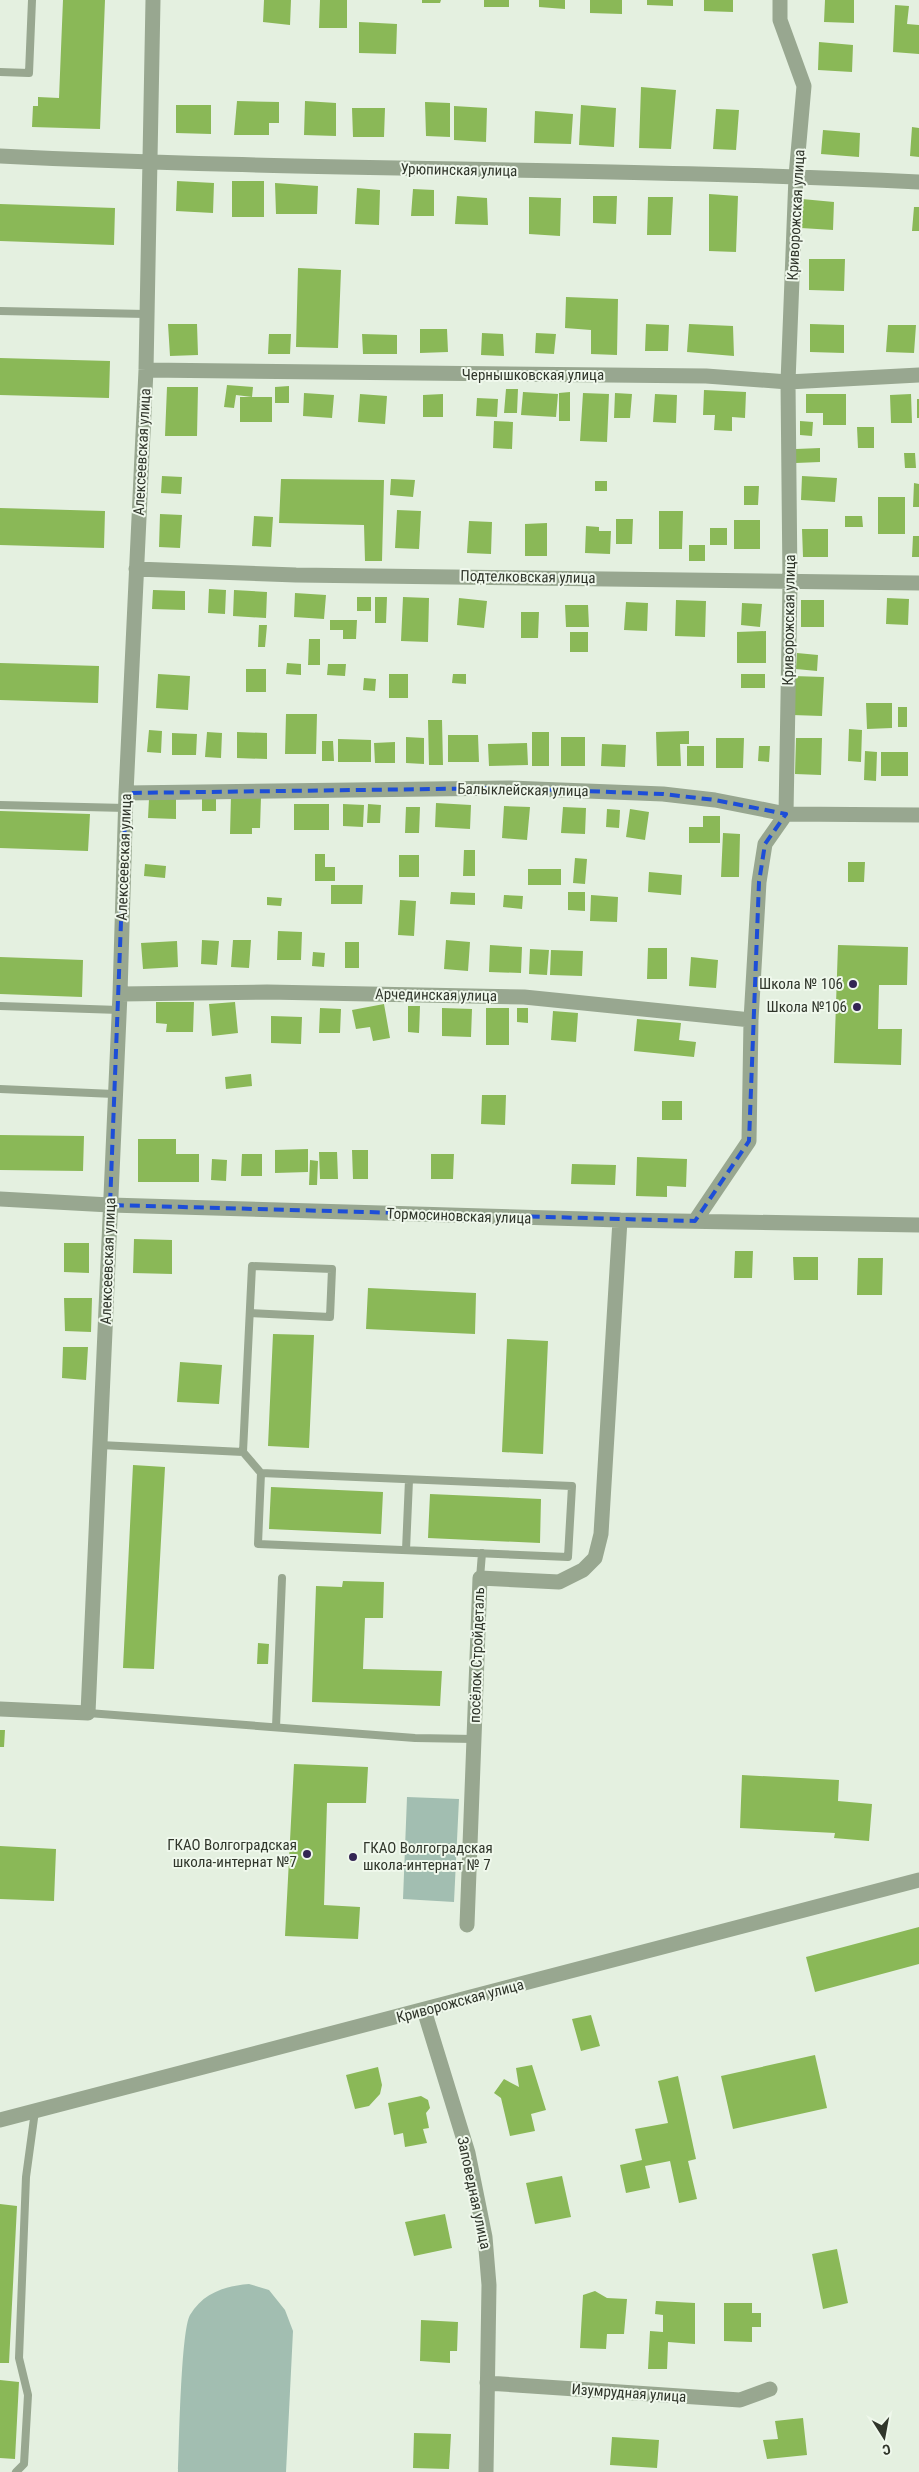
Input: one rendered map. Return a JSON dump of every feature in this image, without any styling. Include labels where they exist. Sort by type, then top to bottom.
[{"type":"street","name":"Алексеевская улица","points":[[88,1713],[114,1094],[120,994],[126,793],[146,370],[153,0]]},
{"type":"street","name":"Криворожская улица","points":[[780,0],[780,20],[804,86],[796,176],[788,382],[790,583],[786,814]]},
{"type":"street","name":"Урюпинская улица","points":[[0,156],[151,163],[796,176],[919,182]]},
{"type":"street","name":"Чернышковская улица","points":[[146,370],[706,376],[788,382],[919,376]]},
{"type":"street","name":"Подтелковская улица","points":[[136,569],[296,574],[625,578],[790,583],[919,583]]},
{"type":"street","name":"Балыклейская улица","points":[[126,793],[510,788],[663,794],[715,800],[786,814],[919,815]]},
{"type":"street","points":[[696,1221],[749,1141],[751,1020],[759,882],[765,844],[786,814]]},
{"type":"street","name":"Арчединская улица","points":[[120,994],[267,992],[524,997],[751,1020]]},
{"type":"street","name":"Тормосиновская улица","points":[[0,1199],[110,1205],[620,1220],[919,1225]]},
{"type":"street","name":"посёлок Стройдеталь","points":[[467,1925],[480,1578],[559,1582],[583,1570],[595,1558],[601,1534],[620,1220]]},
{"type":"street","points":[[0,1710],[88,1713]]},
{"type":"street","name":"Криворожская улица","points":[[0,2120],[919,1880]]},
{"type":"street","name":"Заповедная улица","points":[[424,2010],[468,2153],[485,2237],[489,2284],[486,2472]]},
{"type":"street","name":"Изумрудная улица","points":[[487,2384],[740,2400],[770,2389]]},
{"type":"lane","points":[[0,72],[29,73],[32,0]]},
{"type":"lane","points":[[0,311],[146,314]]},
{"type":"lane","points":[[0,805],[126,808]]},
{"type":"lane","points":[[0,1006],[119,1010]]},
{"type":"lane","points":[[0,1089],[114,1094]]},
{"type":"lane","points":[[250,1313],[330,1317],[332,1269],[252,1266],[243,1452],[261,1473],[258,1544],[568,1557],[572,1486],[261,1473]]},
{"type":"lane","points":[[100,1445],[243,1452]]},
{"type":"lane","points":[[406,1550],[409,1480]]},
{"type":"lane","points":[[480,1578],[482,1553]]},
{"type":"lane","points":[[276,1728],[282,1578]]},
{"type":"lane","points":[[88,1713],[415,1738],[474,1739]]},
{"type":"lane","points":[[16,2472],[24,2464],[26,2435],[28,2395],[19,2358],[26,2177],[35,2111]]},
{"type":"highlighted area","points":[[510,788],[663,794],[715,800],[786,814],[765,844],[759,882],[749,1141],[695,1221],[110,1205],[126,793]]},
{"type":"green space","points":[[407,1797],[459,1799],[454,1902],[403,1899]]},
{"type":"green space","points":[[249,2284],[269,2290],[285,2310],[293,2331],[286,2472],[178,2472],[184,2342],[190,2315],[201,2301],[215,2292]]},
{"type":"building","points":[[63,0],[105,0],[100,129],[32,127],[33,106],[38,106],[38,97],[59,98]]},
{"type":"building","points":[[264,0],[291,0],[290,25],[263,22]]},
{"type":"building","points":[[320,0],[347,0],[347,28],[319,28]]},
{"type":"building","points":[[422,0],[441,0],[440,3],[422,3]]},
{"type":"building","points":[[484,0],[509,0],[509,7],[484,7]]},
{"type":"building","points":[[539,0],[565,0],[565,9],[539,7]]},
{"type":"building","points":[[590,0],[622,0],[622,14],[590,13]]},
{"type":"building","points":[[647,0],[673,0],[673,6],[647,5]]},
{"type":"building","points":[[704,0],[733,0],[733,12],[704,11]]},
{"type":"building","points":[[825,0],[854,0],[854,23],[824,22]]},
{"type":"building","points":[[895,5],[909,6],[907,24],[919,25],[919,54],[893,52]]},
{"type":"building","points":[[359,22],[397,24],[396,54],[359,53]]},
{"type":"building","points":[[819,42],[853,45],[852,72],[818,70]]},
{"type":"building","points":[[641,87],[676,90],[671,149],[639,148]]},
{"type":"building","points":[[237,101],[279,102],[279,123],[269,123],[269,135],[234,135]]},
{"type":"building","points":[[305,101],[336,103],[336,136],[304,135]]},
{"type":"building","points":[[425,102],[450,103],[450,137],[426,136]]},
{"type":"building","points":[[176,105],[211,105],[211,134],[176,133]]},
{"type":"building","points":[[581,105],[616,108],[614,147],[579,145]]},
{"type":"building","points":[[454,106],[487,108],[486,142],[454,140]]},
{"type":"building","points":[[352,108],[385,108],[384,137],[353,137]]},
{"type":"building","points":[[716,109],[739,110],[736,150],[713,149]]},
{"type":"building","points":[[535,111],[573,114],[571,144],[534,143]]},
{"type":"building","points":[[912,127],[919,128],[919,157],[910,156]]},
{"type":"building","points":[[823,130],[860,133],[859,157],[821,154]]},
{"type":"building","points":[[177,181],[214,183],[213,213],[176,211]]},
{"type":"building","points":[[232,181],[264,181],[264,217],[232,217]]},
{"type":"building","points":[[275,183],[318,186],[317,214],[276,214]]},
{"type":"building","points":[[357,188],[380,190],[379,225],[355,224]]},
{"type":"building","points":[[413,189],[434,190],[434,216],[411,216]]},
{"type":"building","points":[[709,194],[738,196],[736,252],[709,251]]},
{"type":"building","points":[[457,196],[487,198],[488,225],[455,224]]},
{"type":"building","points":[[593,196],[617,196],[616,224],[593,223]]},
{"type":"building","points":[[529,197],[561,198],[560,236],[529,234]]},
{"type":"building","points":[[648,197],[673,197],[671,235],[647,235]]},
{"type":"building","points":[[802,199],[834,202],[833,230],[801,228]]},
{"type":"building","points":[[0,204],[115,208],[114,245],[0,241]]},
{"type":"building","points":[[914,207],[919,207],[919,231],[912,231]]},
{"type":"building","points":[[809,259],[845,259],[844,291],[809,290]]},
{"type":"building","points":[[298,268],[341,270],[338,348],[296,347]]},
{"type":"building","points":[[566,297],[618,299],[617,355],[591,354],[591,330],[565,328]]},
{"type":"building","points":[[168,324],[197,324],[198,355],[170,356]]},
{"type":"building","points":[[646,324],[669,325],[668,351],[645,351]]},
{"type":"building","points":[[689,324],[733,326],[734,356],[687,352]]},
{"type":"building","points":[[810,324],[844,325],[844,353],[810,352]]},
{"type":"building","points":[[888,325],[916,325],[914,353],[886,352]]},
{"type":"building","points":[[420,329],[447,329],[448,352],[420,353]]},
{"type":"building","points":[[482,333],[503,334],[504,356],[481,355]]},
{"type":"building","points":[[536,333],[556,334],[554,354],[535,353]]},
{"type":"building","points":[[269,334],[291,334],[290,354],[268,354]]},
{"type":"building","points":[[362,334],[397,335],[397,354],[363,354]]},
{"type":"building","points":[[0,358],[110,361],[109,398],[0,395]]},
{"type":"building","points":[[227,385],[253,387],[252,397],[236,395],[234,408],[224,407]]},
{"type":"building","points":[[289,386],[289,403],[275,403],[275,387]]},
{"type":"building","points":[[167,387],[198,387],[197,436],[165,436]]},
{"type":"building","points":[[506,389],[518,389],[517,413],[504,413]]},
{"type":"building","points":[[704,390],[746,392],[745,418],[732,417],[732,431],[714,430],[715,415],[703,415]]},
{"type":"building","points":[[523,392],[558,394],[556,417],[521,415]]},
{"type":"building","points":[[570,392],[570,421],[559,421],[559,393]]},
{"type":"building","points":[[304,393],[334,395],[332,418],[303,416]]},
{"type":"building","points":[[583,393],[609,394],[607,442],[580,441]]},
{"type":"building","points":[[615,393],[632,394],[630,418],[614,418]]},
{"type":"building","points":[[360,394],[387,396],[385,424],[358,422]]},
{"type":"building","points":[[443,394],[443,417],[423,417],[423,395]]},
{"type":"building","points":[[655,394],[677,395],[676,423],[653,422]]},
{"type":"building","points":[[806,394],[846,394],[846,425],[823,425],[823,413],[806,413]]},
{"type":"building","points":[[911,394],[912,423],[891,423],[890,395]]},
{"type":"building","points":[[240,397],[272,397],[272,422],[240,422]]},
{"type":"building","points":[[477,398],[498,399],[497,417],[476,416]]},
{"type":"building","points":[[917,399],[919,399],[919,418],[917,418]]},
{"type":"building","points":[[494,421],[513,422],[512,449],[493,448]]},
{"type":"building","points":[[800,421],[813,422],[812,436],[800,435]]},
{"type":"building","points":[[857,427],[874,427],[874,448],[858,448]]},
{"type":"building","points":[[820,448],[820,462],[796,463],[796,449]]},
{"type":"building","points":[[904,453],[915,453],[916,468],[905,468]]},
{"type":"building","points":[[162,476],[182,477],[181,494],[161,493]]},
{"type":"building","points":[[802,476],[837,478],[835,502],[801,500]]},
{"type":"building","points":[[281,479],[384,480],[382,561],[365,561],[364,525],[279,523]]},
{"type":"building","points":[[391,479],[415,480],[413,497],[390,495]]},
{"type":"building","points":[[595,481],[607,481],[607,491],[595,491]]},
{"type":"building","points":[[914,483],[919,484],[919,507],[913,507]]},
{"type":"building","points":[[744,486],[759,486],[758,505],[744,505]]},
{"type":"building","points":[[878,497],[905,497],[905,534],[878,534]]},
{"type":"building","points":[[0,508],[105,511],[104,548],[0,545]]},
{"type":"building","points":[[397,510],[421,511],[419,549],[395,548]]},
{"type":"building","points":[[659,511],[683,511],[682,549],[659,549]]},
{"type":"building","points":[[160,514],[182,515],[180,548],[159,547]]},
{"type":"building","points":[[254,516],[273,517],[271,547],[252,546]]},
{"type":"building","points":[[845,516],[862,516],[863,527],[845,527]]},
{"type":"building","points":[[616,519],[633,519],[632,544],[616,544]]},
{"type":"building","points":[[734,520],[760,520],[760,549],[734,549]]},
{"type":"building","points":[[469,521],[492,522],[491,554],[467,553]]},
{"type":"building","points":[[547,523],[547,556],[525,556],[525,524]]},
{"type":"building","points":[[586,526],[599,527],[599,531],[611,531],[610,554],[585,553]]},
{"type":"building","points":[[710,528],[727,528],[727,545],[710,545]]},
{"type":"building","points":[[802,529],[828,529],[828,557],[803,557]]},
{"type":"building","points":[[913,536],[919,536],[919,557],[912,557]]},
{"type":"building","points":[[689,545],[705,545],[705,561],[689,561]]},
{"type":"building","points":[[209,589],[226,590],[225,614],[208,613]]},
{"type":"building","points":[[153,590],[185,591],[185,610],[152,609]]},
{"type":"building","points":[[234,590],[267,592],[266,618],[233,616]]},
{"type":"building","points":[[295,593],[326,595],[324,619],[294,617]]},
{"type":"building","points":[[357,597],[371,597],[371,611],[357,611]]},
{"type":"building","points":[[375,597],[387,597],[386,623],[375,623]]},
{"type":"building","points":[[403,597],[429,598],[428,642],[401,641]]},
{"type":"building","points":[[459,598],[487,601],[484,628],[457,625]]},
{"type":"building","points":[[887,598],[909,599],[908,625],[886,624]]},
{"type":"building","points":[[676,600],[706,601],[705,637],[675,636]]},
{"type":"building","points":[[801,600],[824,600],[824,627],[801,627]]},
{"type":"building","points":[[626,602],[648,603],[647,631],[624,630]]},
{"type":"building","points":[[742,603],[762,604],[760,627],[741,625]]},
{"type":"building","points":[[565,605],[588,605],[589,627],[566,627]]},
{"type":"building","points":[[521,612],[539,612],[538,638],[521,638]]},
{"type":"building","points":[[330,620],[357,620],[356,639],[343,639],[343,630],[330,630]]},
{"type":"building","points":[[259,625],[267,625],[265,647],[258,647]]},
{"type":"building","points":[[766,631],[766,663],[737,663],[737,632]]},
{"type":"building","points":[[570,632],[588,632],[588,652],[570,652]]},
{"type":"building","points":[[309,639],[320,639],[320,665],[308,665]]},
{"type":"building","points":[[797,653],[818,655],[817,671],[796,669]]},
{"type":"building","points":[[0,663],[99,666],[98,703],[0,700]]},
{"type":"building","points":[[287,663],[301,664],[301,675],[286,674]]},
{"type":"building","points":[[328,664],[346,664],[345,676],[327,675]]},
{"type":"building","points":[[246,669],[266,669],[266,692],[246,692]]},
{"type":"building","points":[[158,674],[190,676],[188,710],[156,708]]},
{"type":"building","points":[[389,674],[408,674],[408,698],[389,698]]},
{"type":"building","points":[[453,674],[466,674],[466,684],[452,683]]},
{"type":"building","points":[[741,674],[765,674],[765,688],[741,688]]},
{"type":"building","points":[[793,676],[824,677],[822,716],[792,715]]},
{"type":"building","points":[[364,678],[376,679],[375,691],[363,690]]},
{"type":"building","points":[[866,703],[892,703],[892,728],[867,729]]},
{"type":"building","points":[[898,707],[907,707],[907,727],[898,727]]},
{"type":"building","points":[[286,714],[317,714],[316,754],[285,754]]},
{"type":"building","points":[[428,720],[442,720],[443,765],[429,765]]},
{"type":"building","points":[[849,729],[862,730],[861,762],[848,761]]},
{"type":"building","points":[[149,730],[162,731],[161,753],[147,752]]},
{"type":"building","points":[[689,731],[689,744],[680,744],[681,766],[657,766],[656,732]]},
{"type":"building","points":[[207,732],[222,733],[221,758],[205,757]]},
{"type":"building","points":[[237,732],[267,733],[267,759],[237,758]]},
{"type":"building","points":[[532,732],[549,732],[549,766],[532,766]]},
{"type":"building","points":[[172,733],[197,734],[196,755],[172,755]]},
{"type":"building","points":[[448,735],[478,735],[479,762],[448,762]]},
{"type":"building","points":[[406,737],[424,738],[424,764],[406,763]]},
{"type":"building","points":[[561,737],[585,737],[585,766],[561,766]]},
{"type":"building","points":[[716,738],[744,738],[743,768],[716,768]]},
{"type":"building","points":[[796,738],[822,738],[821,775],[795,774]]},
{"type":"building","points":[[338,739],[371,740],[371,762],[338,762]]},
{"type":"building","points":[[322,741],[333,741],[334,761],[322,761]]},
{"type":"building","points":[[395,742],[395,763],[375,763],[374,743]]},
{"type":"building","points":[[527,743],[528,765],[489,766],[488,744]]},
{"type":"building","points":[[602,744],[626,745],[625,767],[601,766]]},
{"type":"building","points":[[687,746],[704,746],[704,766],[687,766]]},
{"type":"building","points":[[759,746],[770,746],[769,762],[758,761]]},
{"type":"building","points":[[865,751],[877,752],[876,781],[864,780]]},
{"type":"building","points":[[881,752],[908,752],[908,776],[881,776]]},
{"type":"building","points":[[231,796],[261,797],[260,828],[252,828],[252,834],[230,834]]},
{"type":"building","points":[[149,799],[176,799],[176,819],[148,818]]},
{"type":"building","points":[[202,799],[216,799],[216,811],[202,811]]},
{"type":"building","points":[[436,803],[471,805],[470,829],[435,827]]},
{"type":"building","points":[[294,804],[329,804],[329,830],[294,830]]},
{"type":"building","points":[[343,804],[364,805],[363,827],[343,826]]},
{"type":"building","points":[[368,804],[381,805],[380,823],[367,823]]},
{"type":"building","points":[[504,806],[530,807],[527,840],[502,838]]},
{"type":"building","points":[[406,807],[420,807],[419,833],[405,833]]},
{"type":"building","points":[[563,807],[586,808],[585,834],[561,833]]},
{"type":"building","points":[[607,809],[620,810],[619,828],[606,827]]},
{"type":"building","points":[[630,809],[649,812],[645,840],[626,837]]},
{"type":"building","points":[[0,811],[90,814],[88,851],[0,848]]},
{"type":"building","points":[[703,816],[720,816],[720,843],[689,843],[689,827],[703,827]]},
{"type":"building","points":[[723,833],[740,834],[739,877],[721,877]]},
{"type":"building","points":[[464,850],[475,850],[475,876],[463,876]]},
{"type":"building","points":[[315,854],[325,854],[325,867],[335,867],[335,881],[315,881]]},
{"type":"building","points":[[399,855],[419,855],[419,877],[399,877]]},
{"type":"building","points":[[575,858],[587,859],[585,884],[573,883]]},
{"type":"building","points":[[848,862],[865,862],[864,882],[848,882]]},
{"type":"building","points":[[145,864],[166,866],[165,878],[144,876]]},
{"type":"building","points":[[528,869],[561,869],[561,885],[528,885]]},
{"type":"building","points":[[649,872],[682,875],[681,895],[648,892]]},
{"type":"building","points":[[331,885],[363,885],[362,904],[331,904]]},
{"type":"building","points":[[451,892],[475,893],[475,905],[450,904]]},
{"type":"building","points":[[568,892],[585,892],[585,911],[568,910]]},
{"type":"building","points":[[504,895],[523,896],[522,909],[503,907]]},
{"type":"building","points":[[591,895],[618,897],[617,922],[590,921]]},
{"type":"building","points":[[267,897],[282,898],[281,906],[267,905]]},
{"type":"building","points":[[400,900],[416,901],[414,936],[398,935]]},
{"type":"building","points":[[278,931],[302,932],[301,960],[277,960]]},
{"type":"building","points":[[202,940],[219,941],[217,965],[201,964]]},
{"type":"building","points":[[233,940],[251,940],[249,968],[231,967]]},
{"type":"building","points":[[446,940],[470,942],[468,971],[444,969]]},
{"type":"building","points":[[177,941],[178,967],[143,969],[141,943]]},
{"type":"building","points":[[345,942],[359,942],[359,968],[345,968]]},
{"type":"building","points":[[490,945],[522,947],[521,973],[489,972]]},
{"type":"building","name":"Школа №106","points":[[838,945],[908,947],[907,985],[879,985],[878,1029],[902,1029],[901,1065],[834,1063]]},
{"type":"building","points":[[648,948],[667,948],[667,979],[647,979]]},
{"type":"building","points":[[530,949],[549,950],[547,975],[529,974]]},
{"type":"building","points":[[551,950],[583,951],[582,976],[550,975]]},
{"type":"building","points":[[313,952],[325,953],[324,967],[312,966]]},
{"type":"building","points":[[0,957],[83,960],[82,997],[0,994]]},
{"type":"building","points":[[691,957],[718,960],[716,988],[689,986]]},
{"type":"building","points":[[156,1002],[194,1002],[193,1032],[166,1032],[167,1024],[156,1023]]},
{"type":"building","points":[[235,1002],[238,1033],[212,1036],[209,1004]]},
{"type":"building","points":[[384,1004],[390,1038],[373,1041],[370,1027],[356,1029],[352,1010]]},
{"type":"building","points":[[408,1006],[420,1006],[419,1033],[408,1032]]},
{"type":"building","points":[[320,1008],[341,1009],[340,1033],[319,1033]]},
{"type":"building","points":[[442,1008],[472,1009],[471,1037],[442,1036]]},
{"type":"building","points":[[486,1008],[509,1008],[509,1045],[486,1045]]},
{"type":"building","points":[[517,1008],[528,1008],[528,1023],[517,1022]]},
{"type":"building","points":[[553,1011],[578,1013],[576,1042],[551,1040]]},
{"type":"building","points":[[271,1016],[302,1017],[301,1044],[271,1043]]},
{"type":"building","points":[[637,1019],[681,1023],[679,1040],[696,1042],[694,1057],[634,1051]]},
{"type":"building","points":[[251,1074],[252,1086],[226,1089],[225,1077]]},
{"type":"building","points":[[482,1095],[506,1095],[505,1125],[481,1124]]},
{"type":"building","points":[[662,1101],[682,1101],[682,1120],[662,1120]]},
{"type":"building","points":[[0,1135],[84,1136],[83,1171],[0,1170]]},
{"type":"building","points":[[138,1139],[176,1139],[176,1154],[199,1154],[199,1182],[138,1182]]},
{"type":"building","points":[[308,1149],[308,1172],[275,1173],[275,1150]]},
{"type":"building","points":[[352,1150],[368,1150],[368,1179],[353,1179]]},
{"type":"building","points":[[319,1152],[337,1152],[338,1179],[320,1179]]},
{"type":"building","points":[[242,1154],[262,1154],[262,1176],[241,1176]]},
{"type":"building","points":[[431,1154],[454,1154],[453,1179],[431,1179]]},
{"type":"building","points":[[637,1157],[687,1159],[686,1187],[667,1186],[667,1197],[636,1196]]},
{"type":"building","points":[[212,1159],[227,1160],[226,1181],[211,1180]]},
{"type":"building","points":[[310,1160],[318,1161],[317,1185],[309,1185]]},
{"type":"building","points":[[572,1164],[616,1165],[615,1185],[571,1184]]},
{"type":"building","points":[[134,1239],[172,1240],[172,1274],[133,1273]]},
{"type":"building","points":[[64,1243],[89,1243],[89,1273],[64,1272]]},
{"type":"building","points":[[735,1251],[753,1251],[752,1278],[734,1278]]},
{"type":"building","points":[[793,1257],[818,1257],[818,1280],[794,1280]]},
{"type":"building","points":[[858,1258],[883,1258],[882,1295],[857,1295]]},
{"type":"building","points":[[368,1288],[476,1293],[475,1334],[366,1329]]},
{"type":"building","points":[[64,1298],[92,1298],[91,1332],[65,1331]]},
{"type":"building","points":[[273,1334],[314,1335],[309,1448],[268,1446]]},
{"type":"building","points":[[507,1339],[548,1341],[543,1454],[502,1452]]},
{"type":"building","points":[[63,1347],[88,1347],[86,1380],[62,1378]]},
{"type":"building","points":[[180,1362],[222,1365],[219,1404],[177,1402]]},
{"type":"building","points":[[133,1465],[165,1467],[154,1669],[123,1668]]},
{"type":"building","points":[[271,1487],[383,1492],[381,1534],[269,1529]]},
{"type":"building","points":[[430,1494],[541,1499],[540,1543],[428,1538]]},
{"type":"building","points":[[343,1581],[384,1582],[383,1618],[365,1618],[363,1669],[442,1671],[440,1706],[312,1702],[316,1586],[342,1587]]},
{"type":"building","points":[[258,1643],[269,1644],[268,1664],[257,1664]]},
{"type":"building","points":[[0,1730],[5,1730],[4,1747],[0,1747]]},
{"type":"building","name":"ГКАО Волгоградская школа-интернат №7","points":[[294,1764],[368,1767],[366,1803],[327,1803],[324,1905],[360,1907],[358,1939],[285,1936]]},
{"type":"building","points":[[742,1775],[839,1780],[838,1801],[872,1804],[869,1841],[834,1838],[835,1833],[740,1828]]},
{"type":"building","points":[[0,1846],[56,1849],[54,1901],[0,1899]]},
{"type":"building","points":[[919,1927],[919,1964],[815,1992],[806,1957]]},
{"type":"building","points":[[591,2015],[600,2046],[581,2051],[572,2019]]},
{"type":"building","points":[[815,2055],[827,2108],[733,2129],[721,2076]]},
{"type":"building","points":[[532,2065],[546,2110],[531,2114],[535,2131],[510,2136],[501,2098],[494,2093],[504,2079],[519,2087],[516,2068]]},
{"type":"building","points":[[378,2067],[382,2085],[380,2094],[369,2106],[355,2109],[346,2075]]},
{"type":"building","points":[[678,2076],[696,2159],[688,2161],[697,2199],[679,2203],[670,2161],[645,2166],[650,2188],[626,2193],[620,2165],[642,2160],[635,2129],[668,2123],[658,2081]]},
{"type":"building","points":[[421,2096],[428,2100],[430,2108],[426,2113],[429,2128],[423,2129],[427,2143],[405,2147],[403,2133],[394,2135],[388,2103]]},
{"type":"building","points":[[562,2176],[571,2217],[535,2224],[526,2183]]},
{"type":"building","points":[[0,2204],[17,2206],[9,2363],[0,2363]]},
{"type":"building","points":[[445,2214],[452,2248],[414,2256],[405,2222]]},
{"type":"building","points":[[837,2249],[848,2303],[823,2309],[812,2254]]},
{"type":"building","points":[[595,2291],[607,2298],[627,2299],[624,2334],[607,2334],[606,2349],[580,2348],[583,2295]]},
{"type":"building","points":[[656,2301],[695,2303],[695,2344],[668,2342],[667,2369],[648,2369],[650,2331],[663,2332],[663,2315],[655,2314]]},
{"type":"building","points":[[724,2303],[752,2303],[752,2313],[761,2313],[761,2327],[752,2327],[752,2342],[724,2341]]},
{"type":"building","points":[[421,2320],[458,2322],[457,2351],[450,2351],[450,2363],[420,2361]]},
{"type":"building","points":[[0,2380],[19,2382],[15,2459],[0,2458]]},
{"type":"building","points":[[803,2418],[807,2455],[767,2459],[763,2440],[778,2439],[775,2421]]},
{"type":"building","points":[[414,2433],[451,2434],[449,2469],[413,2468]]},
{"type":"building","points":[[612,2437],[659,2440],[657,2468],[610,2465]]},
{"type":"place","name":"Школа № 106","points":[[853,984]]},
{"type":"place","name":"Школа №106","points":[[857,1007]]},
{"type":"place","name":"ГКАО Волгоградская школа-интернат №7","points":[[307,1854]]},
{"type":"place","name":"ГКАО Волгоградская школа-интернат № 7","points":[[353,1857]]}]
